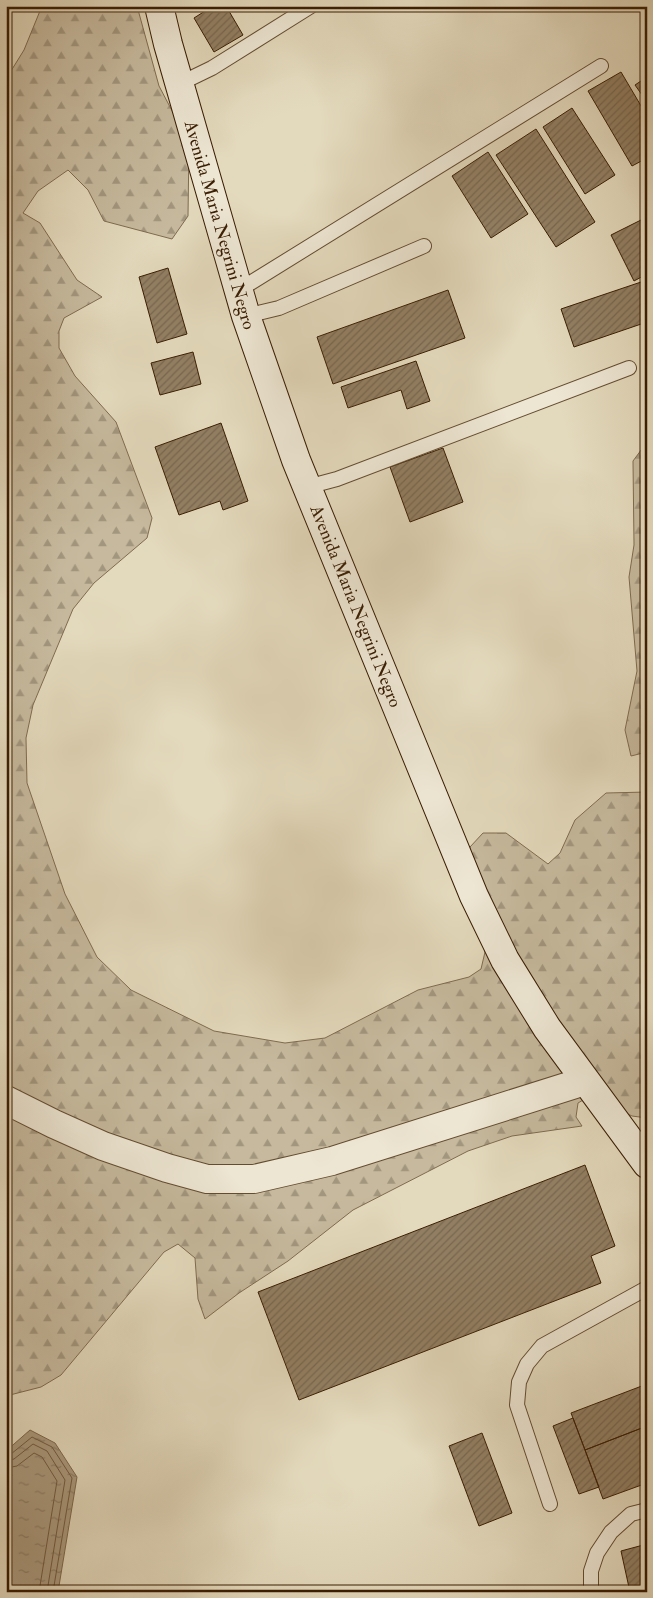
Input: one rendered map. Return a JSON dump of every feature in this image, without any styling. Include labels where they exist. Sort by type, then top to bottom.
[{"type":"street","name":"Avenida Maria Negrini Negro","points":[[159,6],[179,84],[246,316],[296,460],[474,896],[505,960],[547,1028],[647,1164]]},
{"type":"street","points":[[6,1100],[103,1146],[167,1168],[207,1179],[254,1179],[332,1161],[585,1081]]},
{"type":"lane","points":[[179,84],[212,68],[311,6]]},
{"type":"lane","points":[[239,290],[601,66]]},
{"type":"lane","points":[[246,316],[279,308],[424,246]]},
{"type":"lane","points":[[307,487],[337,479],[629,368]]},
{"type":"lane","points":[[550,1504],[517,1405],[519,1382],[527,1364],[542,1346],[647,1288]]},
{"type":"lane","points":[[591,1592],[591,1571],[598,1553],[611,1532],[631,1514],[647,1510]]},
{"type":"green space","points":[[42,6],[137,6],[159,86],[189,143],[188,216],[172,239],[104,221],[88,190],[68,170],[38,191],[23,213],[40,223],[77,280],[102,297],[64,318],[59,331],[59,348],[75,376],[116,422],[152,518],[147,538],[94,583],[73,609],[33,705],[26,738],[27,783],[65,894],[97,957],[131,990],[214,1031],[285,1043],[325,1038],[418,990],[469,977],[481,969],[485,952],[466,868],[470,847],[483,833],[506,833],[548,864],[560,853],[575,820],[606,793],[647,792],[647,1118],[632,1116],[590,1096],[578,1103],[576,1117],[582,1126],[512,1136],[468,1151],[353,1210],[288,1261],[239,1293],[205,1319],[198,1299],[195,1258],[178,1244],[164,1252],[61,1375],[41,1387],[6,1396],[6,79],[24,50]]},
{"type":"green space","points":[[647,442],[647,752],[631,756],[625,730],[637,671],[629,577],[634,545],[633,461]]},
{"type":"water","points":[[30,1430],[55,1443],[77,1477],[58,1592],[6,1592],[6,1451]]},
{"type":"building","points":[[213,6],[226,6],[243,35],[214,52],[194,18]]},
{"type":"building","points":[[621,72],[647,116],[647,158],[632,166],[588,91]]},
{"type":"building","points":[[647,77],[647,102],[635,85]]},
{"type":"building","points":[[572,108],[615,175],[585,194],[543,127]]},
{"type":"building","points":[[536,129],[595,222],[556,247],[496,155]]},
{"type":"building","points":[[488,152],[528,214],[491,238],[452,176]]},
{"type":"building","points":[[647,217],[647,274],[634,281],[611,235]]},
{"type":"building","points":[[168,268],[187,334],[157,343],[139,277]]},
{"type":"building","points":[[647,280],[647,322],[574,347],[561,309]]},
{"type":"building","points":[[448,290],[465,338],[333,384],[317,337]]},
{"type":"building","points":[[193,352],[201,384],[160,395],[151,363]]},
{"type":"building","points":[[416,361],[430,401],[407,409],[401,390],[348,408],[341,387]]},
{"type":"building","points":[[221,423],[248,501],[223,510],[220,501],[179,515],[155,447]]},
{"type":"building","points":[[443,448],[463,502],[410,522],[390,467]]},
{"type":"building","points":[[585,1165],[615,1246],[591,1256],[601,1283],[299,1400],[258,1292]]},
{"type":"building","points":[[647,1384],[647,1426],[585,1450],[571,1413]]},
{"type":"building","points":[[573,1418],[599,1487],[579,1494],[553,1426]]},
{"type":"building","points":[[647,1426],[647,1483],[603,1499],[585,1450]]},
{"type":"building","points":[[482,1433],[512,1513],[479,1526],[449,1446]]},
{"type":"building","points":[[647,1544],[647,1592],[630,1592],[621,1551]]}]
